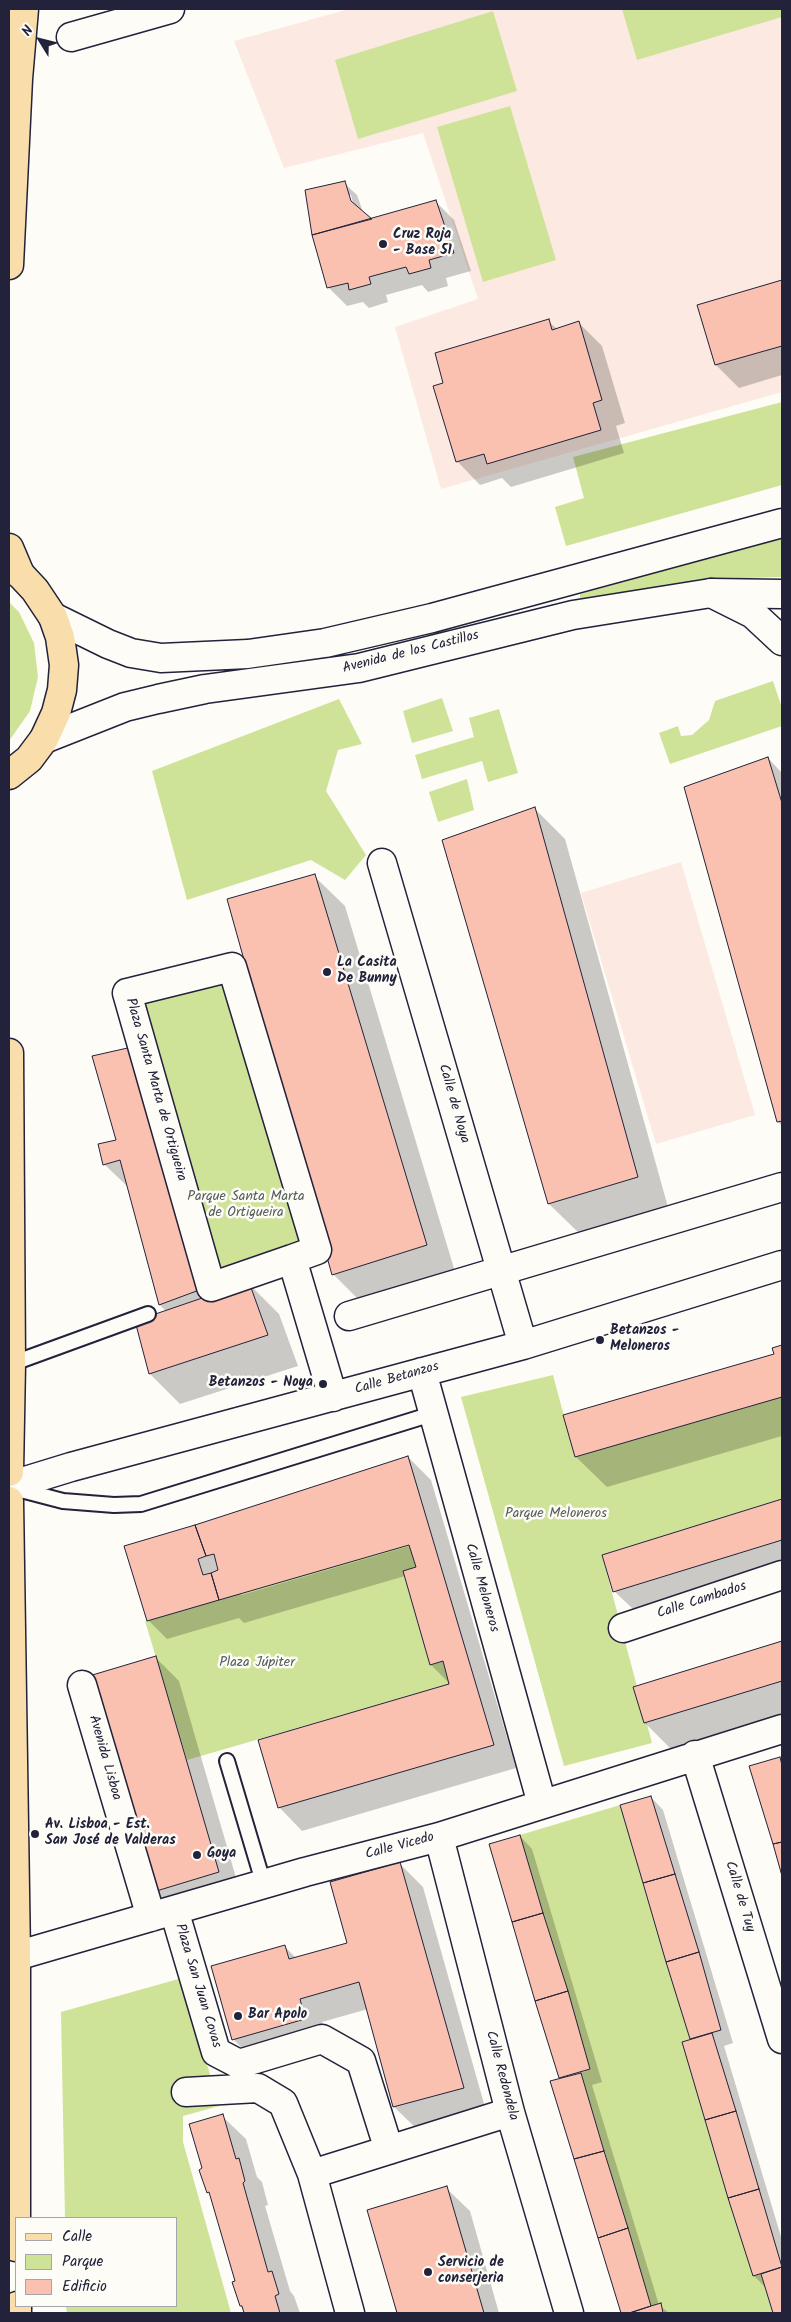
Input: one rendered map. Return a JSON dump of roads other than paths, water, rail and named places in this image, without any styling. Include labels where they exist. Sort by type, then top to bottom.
[{"type":"main road","points":[[9,265],[18,80],[24,9]]},
{"type":"main road","points":[[9,548],[14,571],[46,604],[53,617],[60,637],[64,665],[62,690],[56,713],[44,738],[29,759],[10,780]]},
{"type":"main road","points":[[9,1053],[11,1364],[9,1472]]},
{"type":"main road","points":[[9,1501],[16,1956],[16,2217]]},
{"type":"street","points":[[71,37],[170,9]]},
{"type":"street","points":[[53,617],[131,653],[161,658],[248,654],[325,643],[432,618],[782,523]]},
{"type":"street","points":[[711,593],[753,614],[782,641]]},
{"type":"street","name":"Avenida de los Castillos","points":[[44,738],[126,707],[158,699],[205,689],[359,668],[573,615],[711,593],[782,594]]},
{"type":"street","name":"Calle de Noya","points":[[382,863],[523,1345]]},
{"type":"street","name":"Plaza Santa Marta de Ortigueira","points":[[232,967],[317,1250],[292,1259],[211,1287],[127,993],[232,967]]},
{"type":"street","points":[[349,1316],[782,1187]]},
{"type":"street","points":[[292,1259],[333,1397]]},
{"type":"street","name":"Calle Betanzos","points":[[9,1486],[71,1467],[523,1345],[782,1265]]},
{"type":"street","name":"Calle Meloneros","points":[[422,1372],[432,1414],[542,1804]]},
{"type":"street","name":"Calle Cambados","points":[[623,1628],[782,1575]]},
{"type":"street","name":"Avenida Lisboa","points":[[82,1685],[162,1914]]},
{"type":"street","name":"Calle Vicedo","points":[[16,1956],[439,1837],[782,1729]]},
{"type":"street","name":"Calle de Tuy","points":[[695,1755],[782,2039]]},
{"type":"street","name":"Calle Redondela","points":[[439,1837],[510,2112],[569,2313]]},
{"type":"street","name":"Plaza San Juan Covas","points":[[162,1914],[216,2052],[239,2064],[322,2039],[353,2056],[361,2061],[389,2150]]},
{"type":"street","points":[[186,2092],[258,2088],[283,2103],[312,2174],[350,2313]]},
{"type":"street","points":[[312,2174],[510,2112]]},
{"type":"lane","points":[[11,1364],[148,1314]]},
{"type":"lane","points":[[9,1486],[63,1500],[114,1505],[141,1504],[432,1414]]},
{"type":"lane","points":[[227,1760],[264,1885]]},
{"type":"place","name":"Cruz Roja - Base 51","points":[[383,244]]},
{"type":"place","name":"La Casita De Bunny","points":[[327,972]]},
{"type":"place","name":"Betanzos - Meloneros","points":[[600,1340]]},
{"type":"place","name":"Betanzos - Noya","points":[[323,1384]]},
{"type":"place","name":"Av. Lisboa - Est. San José de Valderas","points":[[35,1834]]},
{"type":"place","name":"Goya","points":[[197,1855]]},
{"type":"place","name":"Bar Apolo","points":[[238,2016]]},
{"type":"place","name":"Servicio de conserjeria","points":[[428,2272]]},
{"type":"park label","name":"Parque Santa Marta de Ortigueira","points":[[246,1206]]},
{"type":"park label","name":"Parque Meloneros","points":[[556,1515]]},
{"type":"park label","name":"Plaza Júpiter","points":[[257,1664]]}]
